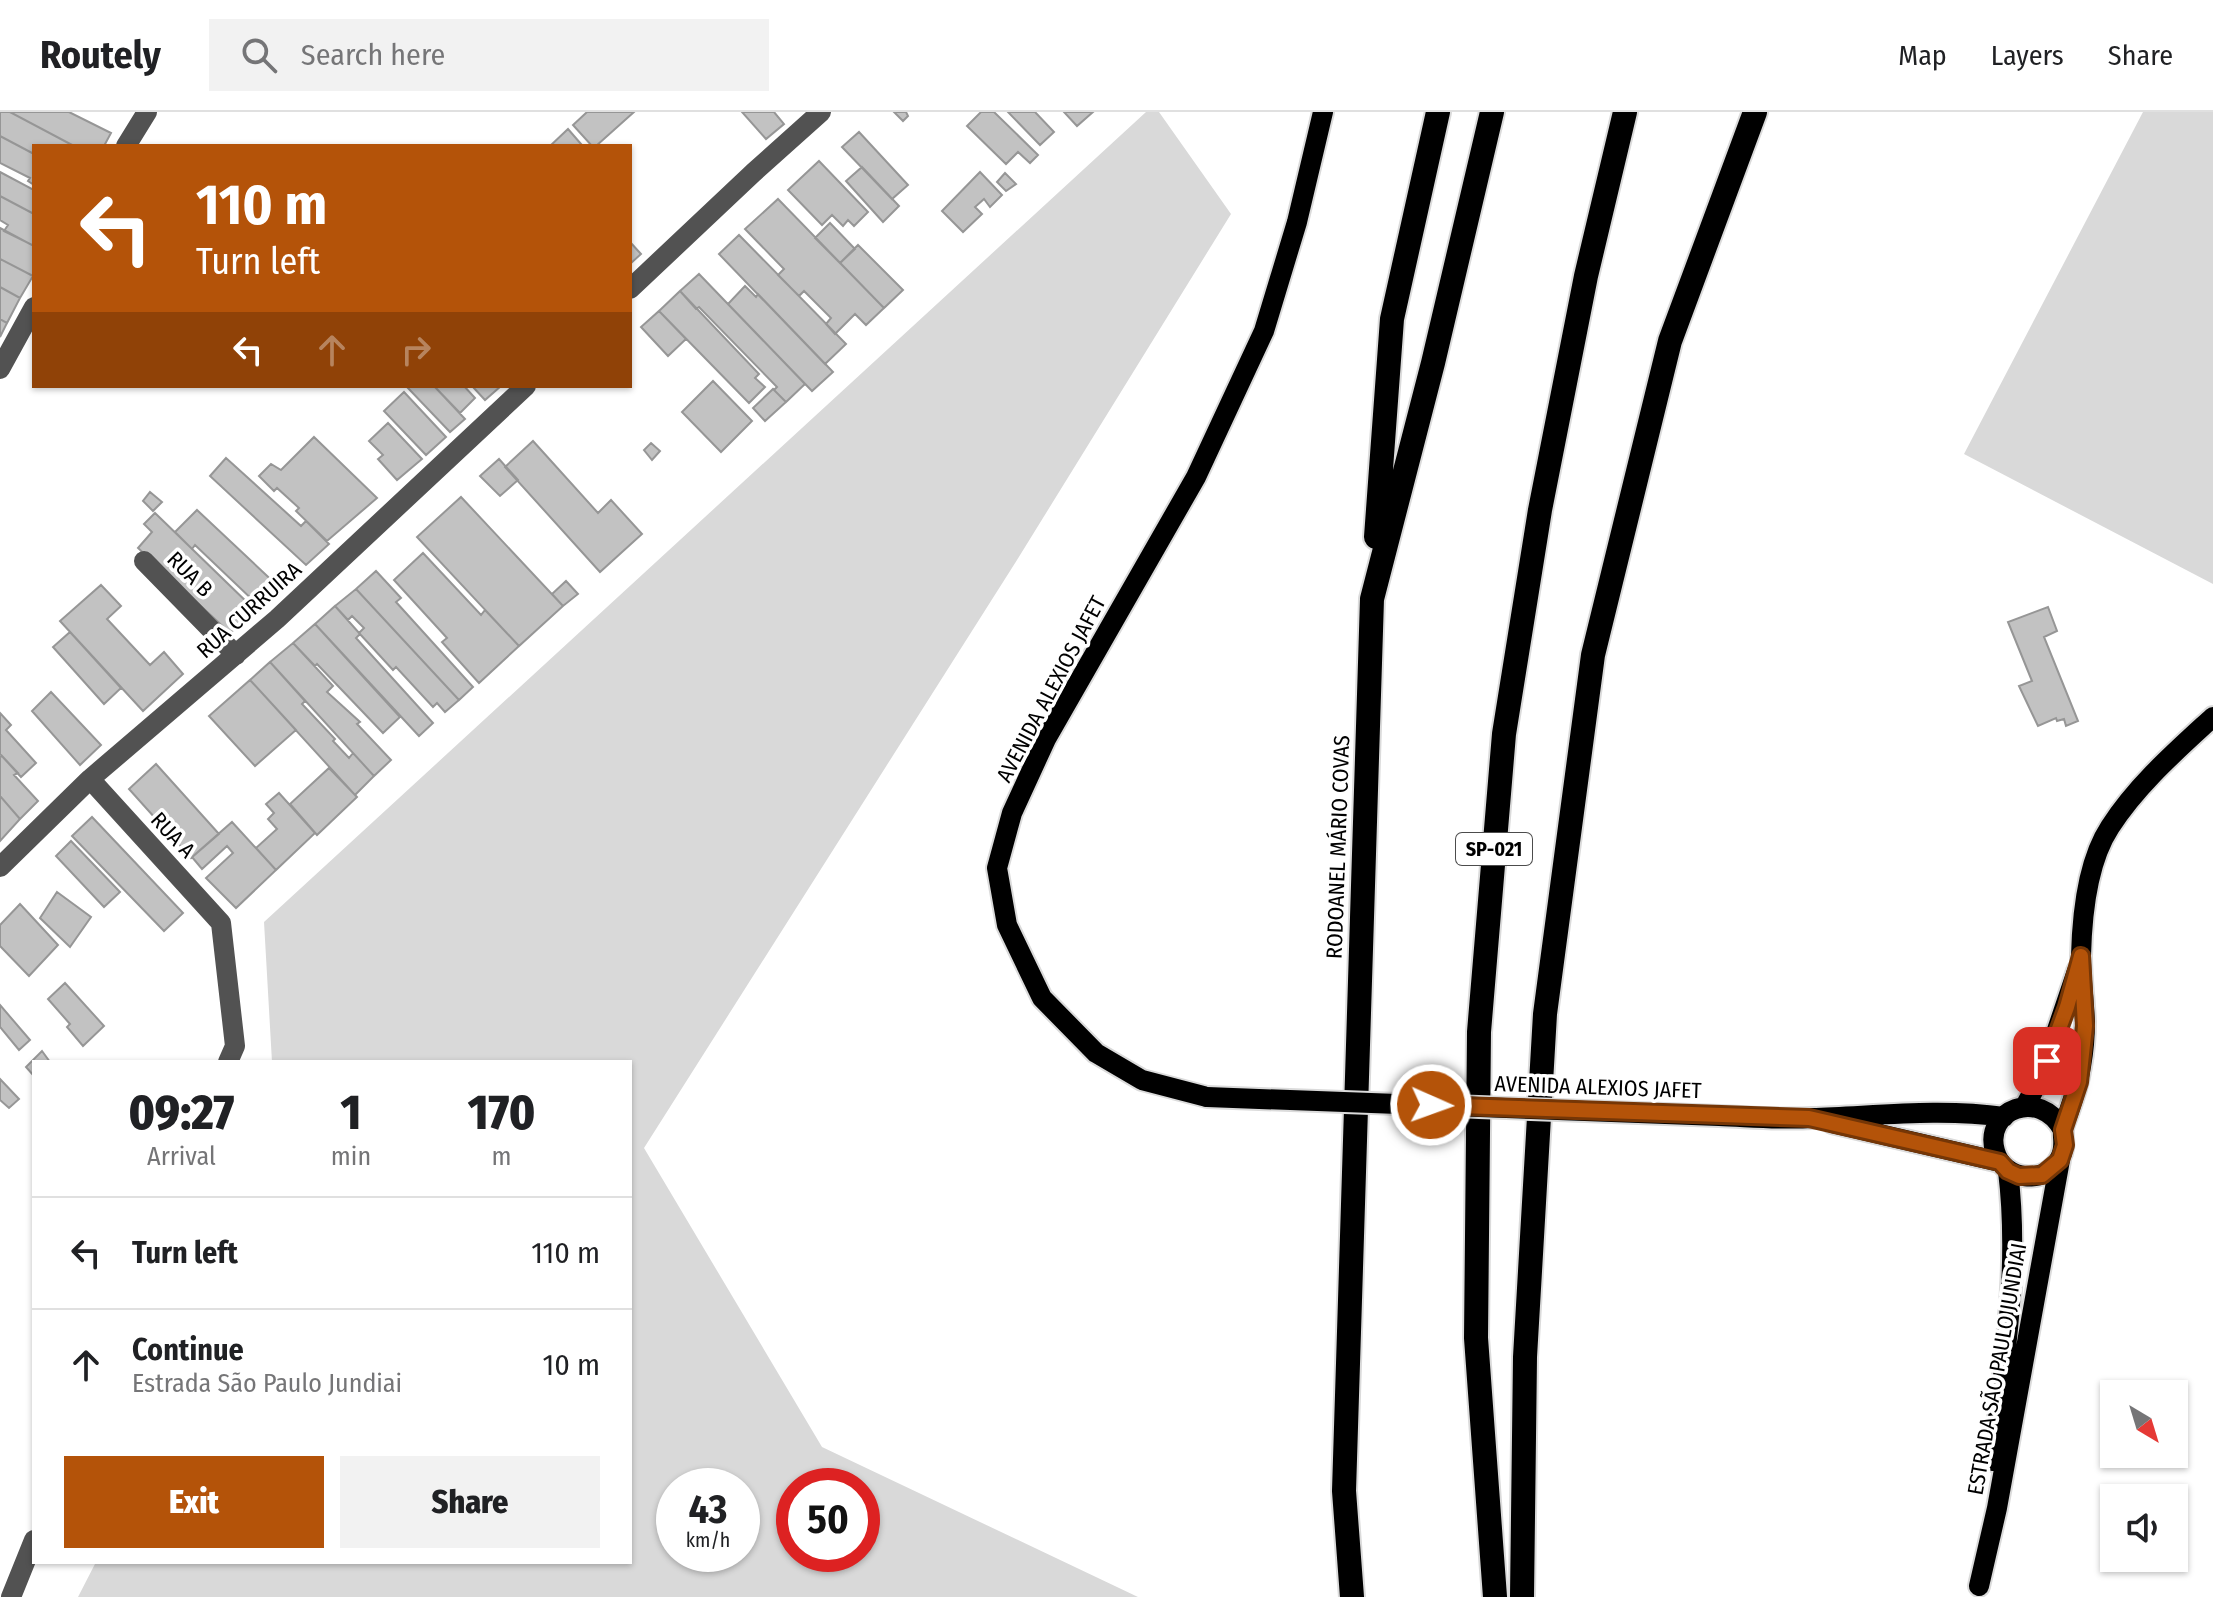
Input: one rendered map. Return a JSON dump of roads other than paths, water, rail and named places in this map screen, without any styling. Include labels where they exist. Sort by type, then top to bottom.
[{"type":"highway","points":[[1372,599],[1392,319],[1438,112]]},
{"type":"highway","name":"RODOANEL MÁRIO COVAS","points":[[1352,1597],[1344,1491],[1372,599],[1433,363],[1492,112]]},
{"type":"highway","name":"SP-021","points":[[1495,1597],[1476,1338],[1479,1063],[1503,750],[1540,510],[1586,276],[1625,112]]},
{"type":"highway","points":[[1522,1597],[1525,1357],[1545,1014],[1593,655],[1670,341],[1755,112]]},
{"type":"main road","name":"AVENIDA ALEXIOS JAFET","points":[[1323,112],[1297,222],[1264,331],[1196,477],[1046,739],[1012,813],[997,868],[1007,925],[1042,998],[1096,1053],[1142,1080],[1207,1097],[1719,1116],[1809,1118],[1975,1113],[2004,1117]]},
{"type":"main road","points":[[2025,1106],[2048,1111],[2063,1130],[2065,1145],[2060,1160],[2042,1175],[2019,1176],[2004,1166],[1995,1151],[1994,1139],[2004,1117],[2025,1106],[2041,1077],[2067,1007],[2081,956],[2092,868],[2108,829],[2141,785],[2213,717]]},
{"type":"main road","points":[[2063,1130],[2079,1082],[2085,1026],[2081,956]]},
{"type":"main road","name":"AVENIDA ALEXIOS JAFET","points":[[1809,1118],[2004,1166]]},
{"type":"main road","name":"ESTRADA SÃO PAULO JUNDIAI","points":[[1978,1592],[1997,1508],[2060,1160]]},
{"type":"main road","name":"ESTRADA SÃO PAULO JUNDIAI","points":[[1978,1592],[2011,1303],[2014,1245],[2004,1166]]},
{"type":"street","points":[[127,144],[147,112]]},
{"type":"street","points":[[632,287],[821,112]]},
{"type":"street","points":[[0,369],[32,311]]},
{"type":"street","name":"RUA CURRUIRA","points":[[0,867],[90,779],[236,655],[524,388]]},
{"type":"street","name":"RUA B","points":[[144,561],[236,655]]},
{"type":"street","name":"RUA A","points":[[90,779],[221,923],[235,1046],[229,1060]]},
{"type":"street","points":[[11,1597],[32,1545]]}]
